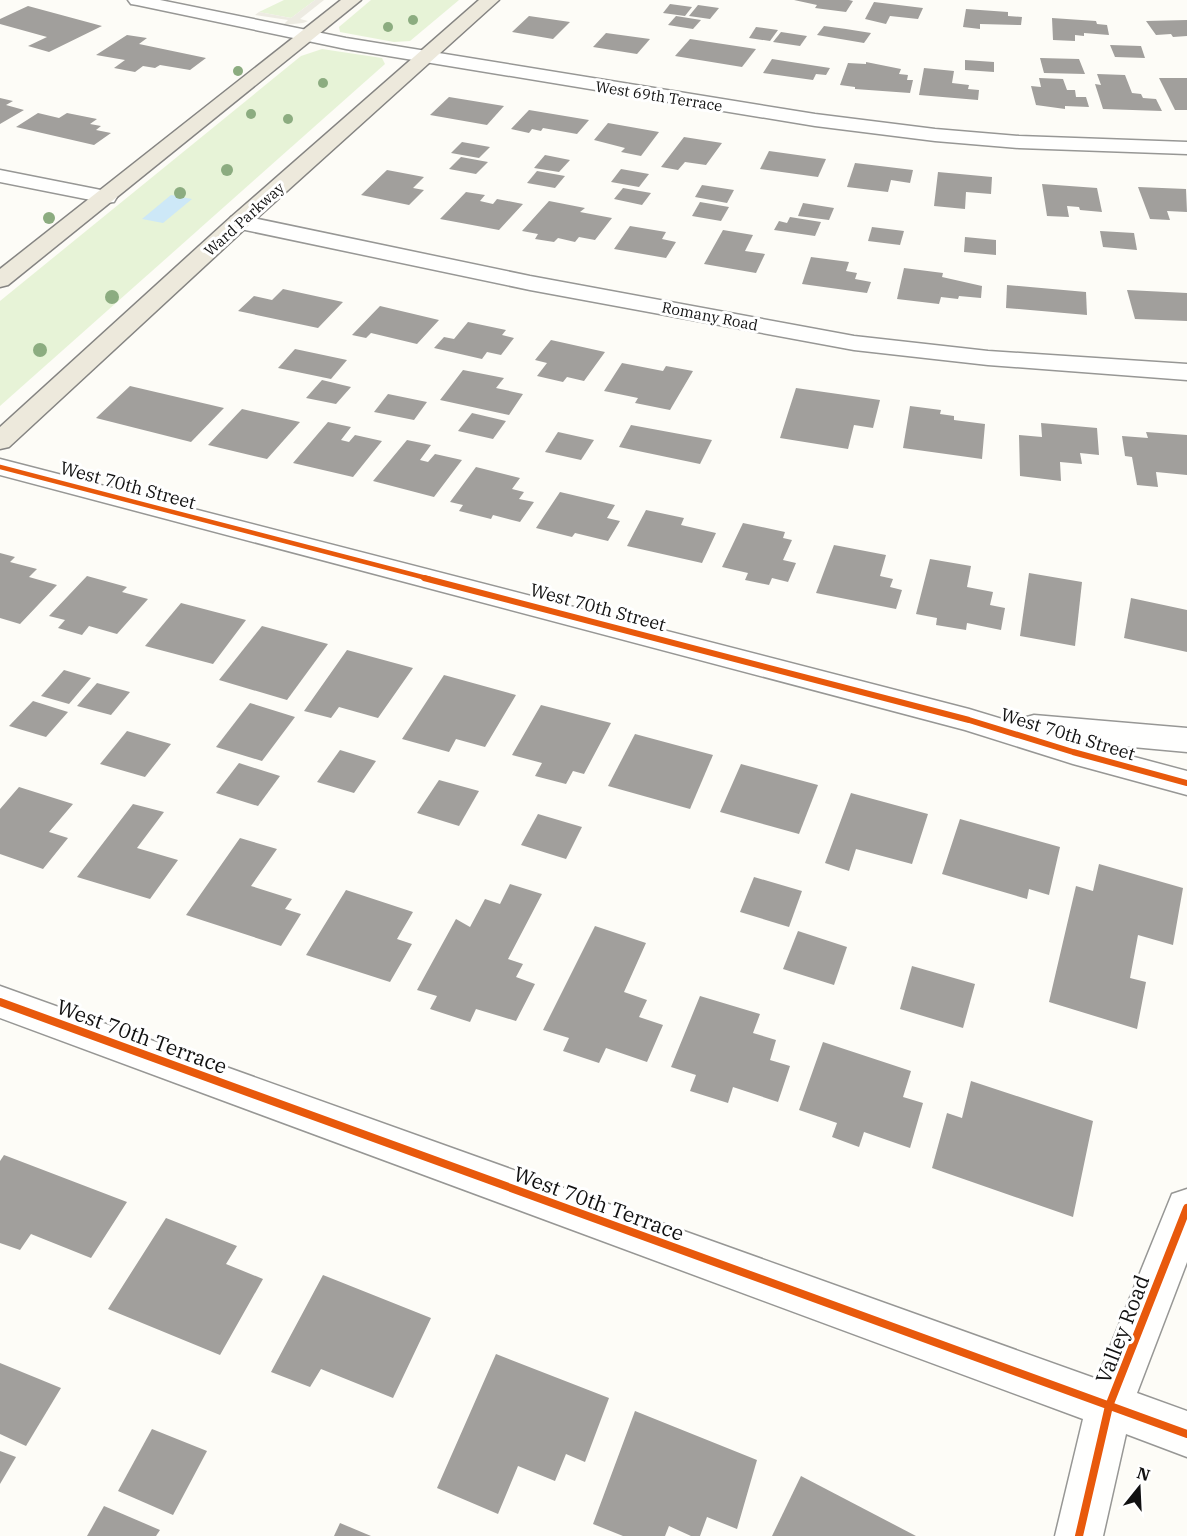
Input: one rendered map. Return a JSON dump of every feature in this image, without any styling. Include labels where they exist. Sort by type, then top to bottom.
[{"type":"main road","points":[[0,280],[352,0]]},
{"type":"main road","name":"Ward Parkway","points":[[0,441],[239,222],[490,0]]},
{"type":"street","name":"West 69th Terrace","points":[[137,0],[307,36],[427,57],[852,125],[951,136],[1049,143],[1187,148]]},
{"type":"street","points":[[0,176],[106,197]]},
{"type":"street","name":"Romany Road","points":[[239,222],[530,282],[854,343],[988,358],[1187,372]]},
{"type":"street","name":"West 70th Street","points":[[0,467],[969,720],[1073,752],[1187,783]]},
{"type":"street","name":"West 70th Street","points":[[969,720],[1187,740]]},
{"type":"street","name":"West 70th Terrace","points":[[0,1002],[1187,1434]]},
{"type":"street","name":"Valley Road","points":[[1079,1536],[1109,1407],[1187,1208]]},
{"type":"green space","points":[[284,0],[315,0],[291,18],[259,12]]},
{"type":"green space","points":[[371,0],[459,0],[410,41],[394,42],[340,32],[339,27]]},
{"type":"green space","points":[[322,49],[382,58],[385,64],[0,406],[0,301],[301,56]]},
{"type":"shaded area","points":[[315,0],[324,0],[300,19],[308,21],[303,23],[283,25],[288,20],[255,15],[259,12],[291,18]]},
{"type":"water","points":[[171,195],[192,199],[163,223],[142,219]]},
{"type":"building","points":[[794,0],[853,1],[846,12],[815,8],[817,5]]},
{"type":"building","points":[[874,2],[923,8],[918,19],[890,16],[886,24],[865,19]]},
{"type":"building","points":[[670,4],[692,7],[685,16],[663,13]]},
{"type":"building","points":[[698,5],[719,8],[710,19],[689,16]]},
{"type":"building","points":[[28,6],[102,26],[49,52],[28,46],[47,37],[0,24],[0,19]]},
{"type":"building","points":[[966,9],[1008,12],[1008,16],[1022,17],[1021,25],[980,24],[980,29],[963,27]]},
{"type":"building","points":[[529,16],[570,22],[553,39],[512,32]]},
{"type":"building","points":[[676,16],[701,20],[693,29],[668,25]]},
{"type":"building","points":[[1052,18],[1096,21],[1097,24],[1107,25],[1109,35],[1084,33],[1084,36],[1075,35],[1075,41],[1053,40]]},
{"type":"building","points":[[1187,20],[1187,36],[1173,37],[1171,34],[1156,35],[1146,21]]},
{"type":"building","points":[[824,26],[871,33],[864,43],[817,35]]},
{"type":"building","points":[[756,27],[778,30],[770,41],[749,38]]},
{"type":"building","points":[[781,32],[807,36],[800,46],[773,42]]},
{"type":"building","points":[[606,33],[650,39],[637,54],[593,47]]},
{"type":"building","points":[[127,35],[147,38],[139,44],[206,58],[190,70],[160,65],[155,68],[143,66],[135,72],[114,68],[125,60],[96,55]]},
{"type":"building","points":[[690,39],[756,49],[742,67],[675,56]]},
{"type":"building","points":[[1110,45],[1141,46],[1145,58],[1115,57]]},
{"type":"building","points":[[1040,58],[1079,59],[1085,74],[1044,73]]},
{"type":"building","points":[[772,59],[830,68],[826,75],[816,74],[813,80],[763,73]]},
{"type":"building","points":[[965,60],[994,62],[994,72],[965,70]]},
{"type":"building","points":[[866,62],[901,69],[899,74],[908,75],[907,80],[913,80],[910,93],[855,89],[855,87],[840,85],[848,63],[866,64]]},
{"type":"building","points":[[924,68],[954,71],[952,83],[969,85],[968,89],[979,90],[978,100],[919,95]]},
{"type":"building","points":[[1097,74],[1125,75],[1132,93],[1141,94],[1143,98],[1156,99],[1162,111],[1103,109],[1095,84],[1101,85]]},
{"type":"building","points":[[1039,78],[1063,79],[1067,90],[1075,90],[1076,97],[1086,97],[1089,107],[1065,106],[1065,109],[1036,105],[1031,86],[1041,87]]},
{"type":"building","points":[[1159,78],[1187,78],[1187,110],[1175,110]]},
{"type":"building","points":[[449,97],[504,106],[487,125],[430,115]]},
{"type":"building","points":[[0,98],[13,101],[6,105],[24,110],[0,124]]},
{"type":"building","points":[[529,110],[589,120],[577,134],[543,128],[541,131],[532,129],[529,133],[511,129]]},
{"type":"building","points":[[38,113],[59,118],[67,113],[97,119],[90,124],[101,126],[96,130],[111,133],[94,145],[16,127]]},
{"type":"building","points":[[608,123],[659,132],[641,156],[621,152],[625,148],[594,140]]},
{"type":"building","points":[[684,137],[722,143],[706,165],[685,162],[678,170],[661,167]]},
{"type":"building","points":[[462,142],[490,147],[479,158],[451,153]]},
{"type":"building","points":[[769,151],[826,159],[818,177],[760,169]]},
{"type":"building","points":[[545,155],[570,160],[559,172],[534,168]]},
{"type":"building","points":[[461,157],[488,162],[476,174],[449,169]]},
{"type":"building","points":[[855,163],[913,170],[910,183],[891,180],[888,192],[847,187]]},
{"type":"building","points":[[621,169],[649,174],[639,187],[611,182]]},
{"type":"building","points":[[387,170],[424,177],[413,188],[424,190],[409,205],[361,195]]},
{"type":"building","points":[[537,171],[565,176],[555,188],[527,183]]},
{"type":"building","points":[[938,172],[992,177],[991,194],[966,192],[965,209],[934,206]]},
{"type":"building","points":[[1042,184],[1097,188],[1102,212],[1067,206],[1069,217],[1047,216]]},
{"type":"building","points":[[702,185],[734,190],[727,203],[695,197]]},
{"type":"building","points":[[1138,187],[1186,189],[1187,212],[1167,211],[1170,220],[1150,219]]},
{"type":"building","points":[[623,188],[651,193],[642,205],[614,199]]},
{"type":"building","points":[[466,192],[485,195],[480,201],[493,204],[497,199],[523,204],[499,230],[440,219]]},
{"type":"building","points":[[549,201],[585,208],[580,212],[612,218],[595,240],[579,237],[575,242],[558,238],[554,242],[535,239],[538,234],[522,231]]},
{"type":"building","points":[[700,202],[729,207],[721,221],[692,216]]},
{"type":"building","points":[[803,203],[834,208],[829,220],[798,216]]},
{"type":"building","points":[[790,217],[821,222],[815,236],[774,230],[779,221],[787,223]]},
{"type":"building","points":[[630,226],[666,232],[662,239],[676,242],[666,258],[614,249]]},
{"type":"building","points":[[872,227],[904,231],[900,245],[868,241]]},
{"type":"building","points":[[723,230],[753,235],[745,251],[765,254],[756,273],[704,264]]},
{"type":"building","points":[[1100,231],[1134,233],[1137,250],[1103,247]]},
{"type":"building","points":[[965,237],[996,240],[996,255],[964,252]]},
{"type":"building","points":[[811,257],[849,262],[846,271],[857,273],[855,279],[871,282],[867,293],[802,284]]},
{"type":"building","points":[[904,268],[943,273],[942,277],[982,286],[981,298],[941,297],[939,304],[897,299]]},
{"type":"building","points":[[1007,285],[1086,292],[1087,315],[1006,308]]},
{"type":"building","points":[[283,289],[343,302],[318,328],[238,311],[254,296],[272,300]]},
{"type":"building","points":[[1127,290],[1187,293],[1187,321],[1135,319]]},
{"type":"building","points":[[380,306],[439,320],[417,344],[371,333],[366,338],[352,335]]},
{"type":"building","points":[[468,322],[506,330],[502,335],[514,338],[501,355],[487,352],[482,359],[434,348],[444,337],[454,339]]},
{"type":"building","points":[[551,340],[605,352],[584,381],[567,377],[563,382],[537,376],[547,363],[535,360]]},
{"type":"building","points":[[295,349],[347,360],[331,379],[278,368]]},
{"type":"building","points":[[622,363],[663,371],[666,366],[693,371],[670,410],[635,403],[638,398],[604,391]]},
{"type":"building","points":[[463,370],[504,378],[496,388],[523,394],[509,415],[440,400]]},
{"type":"building","points":[[322,380],[351,387],[336,404],[306,398]]},
{"type":"building","points":[[130,386],[224,408],[191,442],[96,418]]},
{"type":"building","points":[[796,388],[880,400],[873,428],[854,425],[848,449],[780,438]]},
{"type":"building","points":[[388,394],[427,402],[414,420],[374,412]]},
{"type":"building","points":[[910,406],[941,410],[940,414],[954,416],[954,420],[985,424],[982,459],[903,448]]},
{"type":"building","points":[[242,409],[300,422],[267,459],[208,445]]},
{"type":"building","points":[[472,413],[506,421],[493,439],[458,431]]},
{"type":"building","points":[[328,422],[351,427],[341,440],[349,442],[355,435],[382,441],[353,477],[293,463]]},
{"type":"building","points":[[1041,423],[1097,428],[1099,455],[1080,453],[1082,464],[1060,462],[1061,481],[1020,476],[1019,435],[1042,437]]},
{"type":"building","points":[[631,425],[712,440],[700,464],[619,447]]},
{"type":"building","points":[[558,432],[594,440],[581,460],[545,452]]},
{"type":"building","points":[[1146,432],[1187,435],[1187,475],[1156,472],[1158,487],[1137,485],[1132,457],[1125,456],[1122,436],[1148,438]]},
{"type":"building","points":[[407,440],[431,445],[420,460],[428,462],[435,454],[462,460],[434,497],[373,481]]},
{"type":"building","points":[[476,467],[520,478],[512,489],[524,492],[519,499],[534,502],[520,522],[493,515],[491,519],[459,511],[463,505],[450,502]]},
{"type":"building","points":[[560,492],[615,505],[607,518],[620,521],[608,541],[575,533],[572,537],[536,528]]},
{"type":"building","points":[[646,510],[684,518],[681,525],[716,533],[702,563],[627,546]]},
{"type":"building","points":[[743,523],[785,532],[783,538],[792,540],[783,560],[796,563],[788,582],[772,578],[769,585],[745,580],[748,573],[722,567]]},
{"type":"building","points":[[834,545],[886,555],[880,576],[893,579],[890,587],[902,590],[896,609],[816,593]]},
{"type":"building","points":[[0,553],[15,557],[10,562],[37,569],[29,577],[57,585],[20,624],[0,618]]},
{"type":"building","points":[[930,559],[971,566],[967,587],[993,592],[990,605],[1005,608],[1001,630],[967,623],[966,630],[936,625],[937,618],[916,614]]},
{"type":"building","points":[[1029,573],[1082,582],[1075,646],[1020,636]]},
{"type":"building","points":[[87,576],[127,587],[122,592],[148,599],[117,634],[89,626],[82,635],[58,628],[65,620],[49,616]]},
{"type":"building","points":[[1131,598],[1187,610],[1187,652],[1124,638]]},
{"type":"building","points":[[181,603],[246,620],[213,664],[145,646]]},
{"type":"building","points":[[262,626],[328,644],[287,700],[219,680]]},
{"type":"building","points":[[347,650],[413,668],[378,718],[339,707],[331,718],[304,711]]},
{"type":"building","points":[[64,670],[91,678],[69,704],[41,696]]},
{"type":"building","points":[[444,675],[516,695],[485,747],[456,739],[449,752],[402,739]]},
{"type":"building","points":[[97,683],[130,692],[111,715],[77,706]]},
{"type":"building","points":[[33,701],[68,712],[46,737],[9,726]]},
{"type":"building","points":[[250,703],[295,717],[262,761],[216,747]]},
{"type":"building","points":[[541,705],[611,723],[584,774],[573,771],[566,784],[535,776],[542,763],[512,755]]},
{"type":"building","points":[[127,731],[171,744],[145,777],[100,764]]},
{"type":"building","points":[[635,734],[713,755],[690,809],[608,786]]},
{"type":"building","points":[[340,750],[376,761],[354,793],[317,782]]},
{"type":"building","points":[[239,763],[280,776],[258,806],[216,793]]},
{"type":"building","points":[[741,764],[818,785],[799,834],[720,812]]},
{"type":"building","points":[[439,780],[479,791],[459,826],[417,813]]},
{"type":"building","points":[[19,787],[73,804],[49,832],[68,838],[43,869],[0,854],[0,809]]},
{"type":"building","points":[[851,793],[928,814],[912,864],[856,849],[849,871],[825,863]]},
{"type":"building","points":[[133,804],[164,812],[137,848],[178,860],[150,899],[77,877]]},
{"type":"building","points":[[538,814],[582,827],[566,859],[521,845]]},
{"type":"building","points":[[960,819],[1060,847],[1049,895],[1029,889],[1027,899],[942,874]]},
{"type":"building","points":[[240,838],[277,849],[251,886],[292,899],[285,909],[301,914],[281,946],[186,915]]},
{"type":"building","points":[[1099,864],[1183,888],[1173,945],[1138,935],[1130,978],[1146,982],[1137,1029],[1049,1002],[1076,886],[1093,891]]},
{"type":"building","points":[[754,877],[802,891],[789,927],[740,912]]},
{"type":"building","points":[[510,884],[542,894],[508,959],[523,964],[516,977],[535,984],[516,1021],[476,1009],[470,1022],[430,1009],[437,996],[417,990],[456,919],[470,927],[485,899],[500,904]]},
{"type":"building","points":[[346,890],[413,912],[397,939],[412,944],[390,982],[306,955]]},
{"type":"building","points":[[595,926],[646,943],[624,992],[647,1000],[639,1017],[663,1025],[647,1062],[606,1048],[599,1063],[563,1051],[569,1038],[543,1030]]},
{"type":"building","points":[[798,931],[847,947],[834,985],[783,969]]},
{"type":"building","points":[[912,966],[975,984],[963,1028],[900,1009]]},
{"type":"building","points":[[700,996],[760,1014],[753,1033],[776,1040],[770,1060],[790,1066],[778,1102],[733,1087],[728,1103],[690,1091],[696,1075],[671,1067]]},
{"type":"building","points":[[823,1042],[911,1071],[903,1097],[923,1103],[910,1148],[864,1132],[859,1147],[832,1137],[837,1123],[799,1110]]},
{"type":"building","points":[[971,1081],[1093,1121],[1073,1217],[932,1168],[947,1113],[962,1118]]},
{"type":"building","points":[[4,1155],[127,1202],[91,1258],[31,1234],[20,1250],[0,1243],[0,1161]]},
{"type":"building","points":[[166,1218],[237,1246],[226,1264],[263,1279],[220,1355],[108,1309]]},
{"type":"building","points":[[323,1275],[431,1318],[393,1398],[321,1369],[310,1387],[271,1372]]},
{"type":"building","points":[[496,1354],[609,1398],[585,1462],[566,1454],[555,1481],[518,1466],[498,1514],[437,1488]]},
{"type":"building","points":[[0,1363],[61,1388],[26,1446],[0,1434]]},
{"type":"building","points":[[635,1411],[757,1460],[737,1529],[707,1517],[700,1536],[691,1536],[669,1526],[665,1536],[623,1536],[593,1524]]},
{"type":"building","points":[[152,1429],[207,1451],[173,1515],[118,1491]]},
{"type":"building","points":[[0,1451],[16,1457],[0,1484]]},
{"type":"building","points":[[801,1476],[916,1536],[772,1536]]},
{"type":"building","points":[[104,1506],[160,1530],[156,1536],[87,1536]]},
{"type":"building","points":[[340,1523],[371,1536],[334,1536]]},
{"type":"cycle path","points":[[0,467],[969,720],[1073,752],[1187,783]]},
{"type":"cycle path","points":[[0,1002],[1187,1434]]},
{"type":"cycle path","points":[[1079,1536],[1109,1406],[1187,1208]]}]
